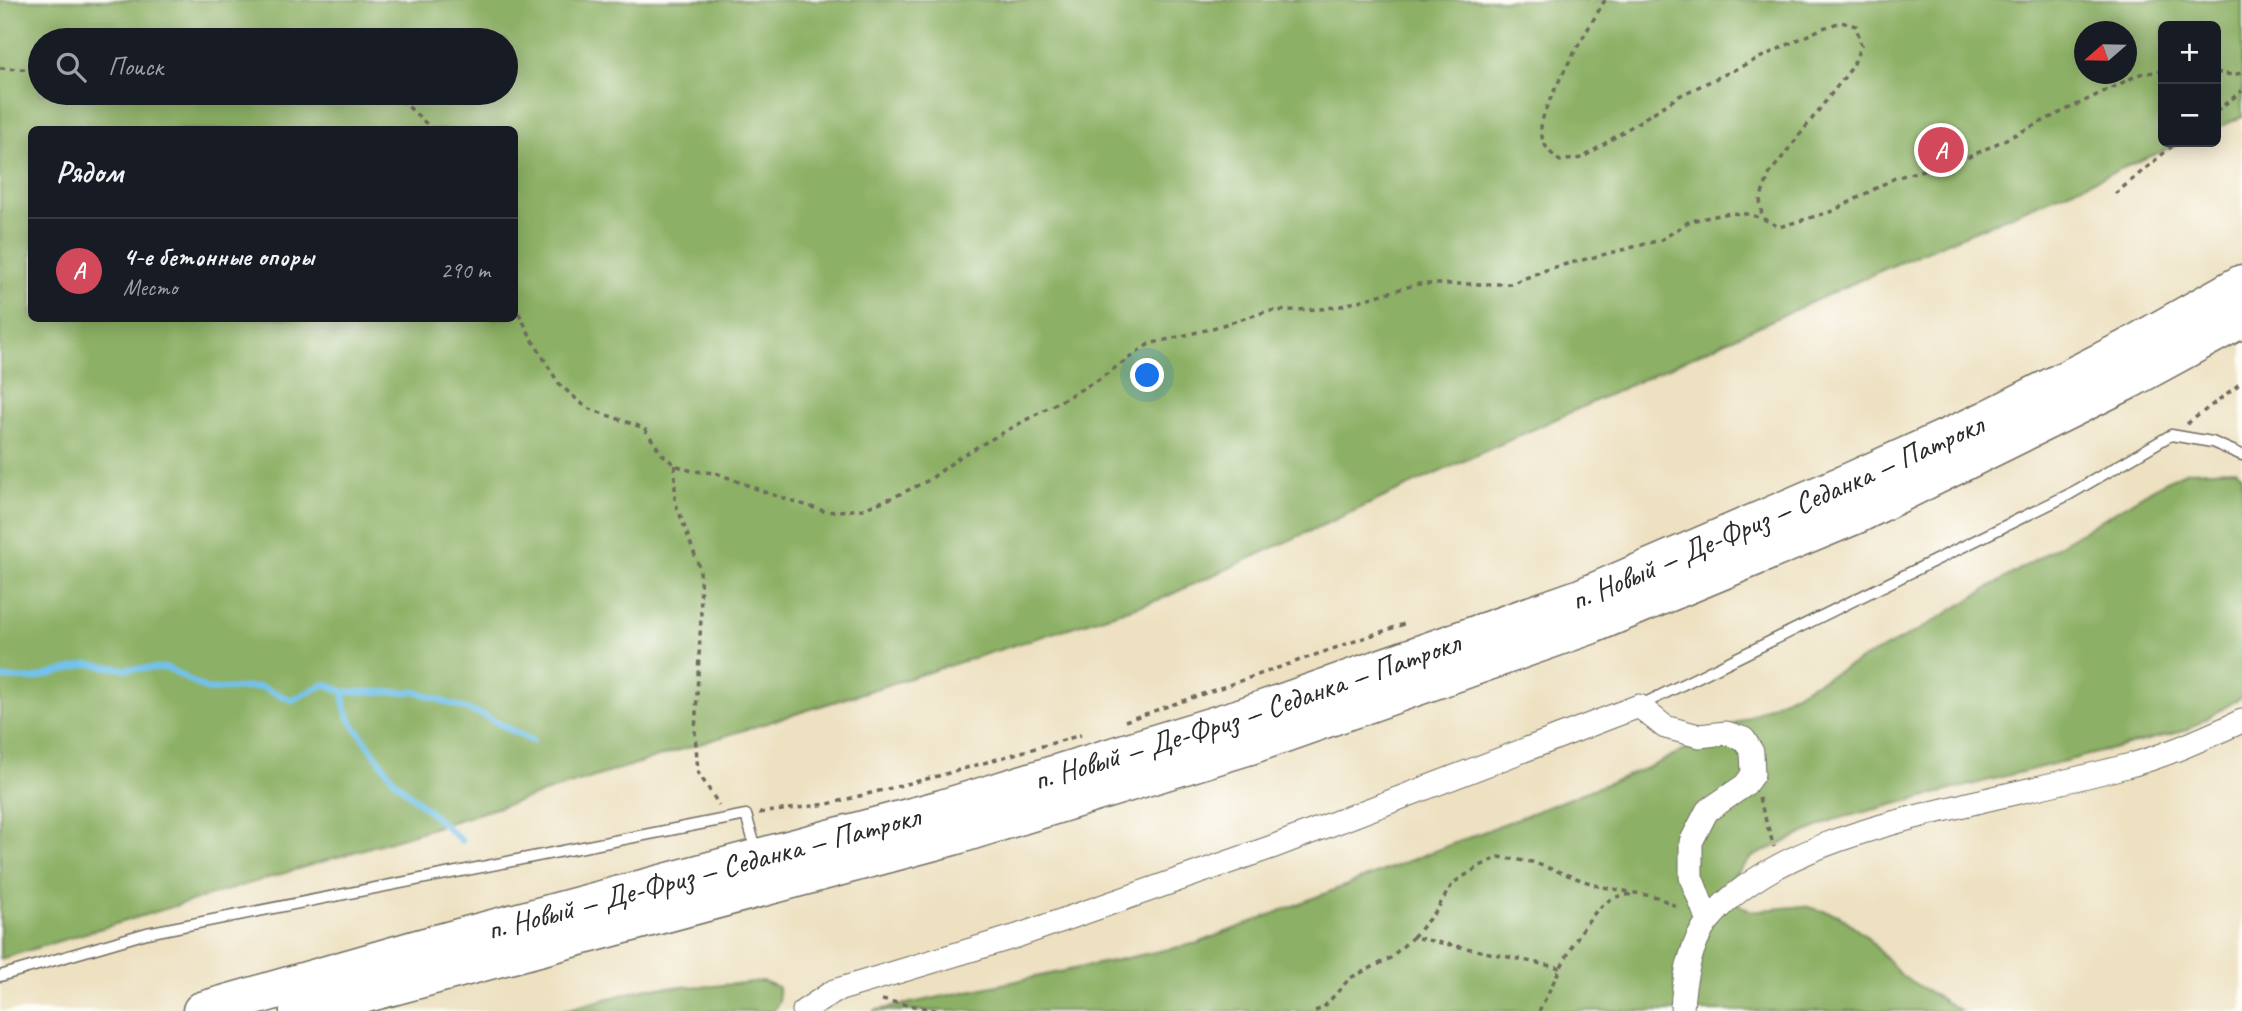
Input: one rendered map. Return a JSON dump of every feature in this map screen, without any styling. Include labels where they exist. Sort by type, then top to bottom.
[{"type":"highway","name":"п. Новый — Де-Фриз — Седанка — Патрокл","points":[[202,1011],[418,949],[942,809],[1240,718],[1581,598],[1813,499],[1987,420],[2123,351],[2242,284]]},
{"type":"highway","name":"п. Новый — Де-Фриз — Седанка — Патрокл","points":[[299,1011],[953,836],[1250,745],[1577,630],[1857,514],[2116,387],[2242,318]]},
{"type":"street","points":[[804,1011],[834,990],[1017,936],[1272,847],[1639,706],[1665,727],[1699,736],[1726,733],[1744,739],[1752,752],[1753,774],[1745,785],[1707,811],[1691,842],[1691,877],[1708,921]]},
{"type":"street","points":[[1682,1011],[1682,991],[1695,948],[1708,921],[1740,891],[1781,866],[1830,843],[1884,824],[2127,766],[2207,737],[2242,721]]},
{"type":"lane","points":[[1639,706],[2070,494],[2171,435],[2212,442],[2242,455]]},
{"type":"lane","points":[[0,976],[147,933],[746,815],[756,849]]},
{"type":"path","points":[[1605,0],[1545,109],[1540,129],[1546,150],[1560,161],[1582,158],[1681,95],[1822,28],[1841,22],[1856,26],[1861,45],[1853,66],[1770,173],[1760,199],[1762,218]]},
{"type":"path","points":[[0,68],[28,69]]},
{"type":"path","points":[[518,312],[559,384],[587,408],[644,428],[662,454],[675,465],[692,471],[716,473],[770,495],[827,512],[863,509],[929,480],[961,456],[1098,380],[1149,344],[1268,311],[1341,306],[1418,284],[1510,284],[1551,268],[1661,240],[1690,221],[1730,213],[1762,218],[1779,227],[1833,211],[1895,178],[1969,157],[2140,74],[2158,72]]},
{"type":"path","points":[[2221,73],[2242,73]]},
{"type":"path","points":[[2221,107],[2242,91]]},
{"type":"path","points":[[407,105],[429,126]]},
{"type":"path","points":[[2115,194],[2171,147]]},
{"type":"path","points":[[2171,435],[2242,382]]},
{"type":"path","points":[[675,465],[675,501],[700,569],[701,617],[695,733],[698,772],[728,819]]},
{"type":"path","points":[[1114,725],[1407,623]]},
{"type":"path","points":[[746,815],[828,804],[938,776],[1089,732]]},
{"type":"path","points":[[1753,774],[1763,818],[1781,866]]},
{"type":"path","points":[[1315,1011],[1323,1008],[1350,978],[1389,959],[1413,937],[1436,911],[1453,883],[1499,857],[1532,862],[1598,886],[1657,897],[1708,921]]},
{"type":"path","points":[[1539,1011],[1584,929],[1604,904],[1618,896],[1642,894]]},
{"type":"path","points":[[1413,937],[1561,968]]},
{"type":"path","points":[[874,998],[941,1011]]},
{"type":"green space","points":[[0,0],[2242,0],[2242,117],[2221,126],[2221,21],[2158,21],[2158,147],[2172,147],[1882,270],[1161,599],[410,835],[0,959]]},
{"type":"green space","points":[[2236,469],[2242,475],[2242,697],[2187,730],[1833,820],[1752,857],[1727,883],[1727,898],[1751,911],[1804,906],[1839,915],[1865,935],[1902,976],[1961,1011],[873,1011],[1198,943],[1652,766],[1916,632],[2159,485],[2187,471]]},
{"type":"green space","points":[[763,981],[778,987],[779,1002],[773,1011],[561,1011],[647,988]]},
{"type":"waterway","points":[[0,678],[33,679],[88,664],[125,669],[168,668],[207,690],[261,687],[292,700],[325,684],[344,692],[417,692],[485,716],[532,741]]},
{"type":"waterway","points":[[344,692],[344,705],[350,720],[395,781],[462,841]]},
{"type":"place","name":"4-е бетонные опоры","points":[[1941,150]]}]
